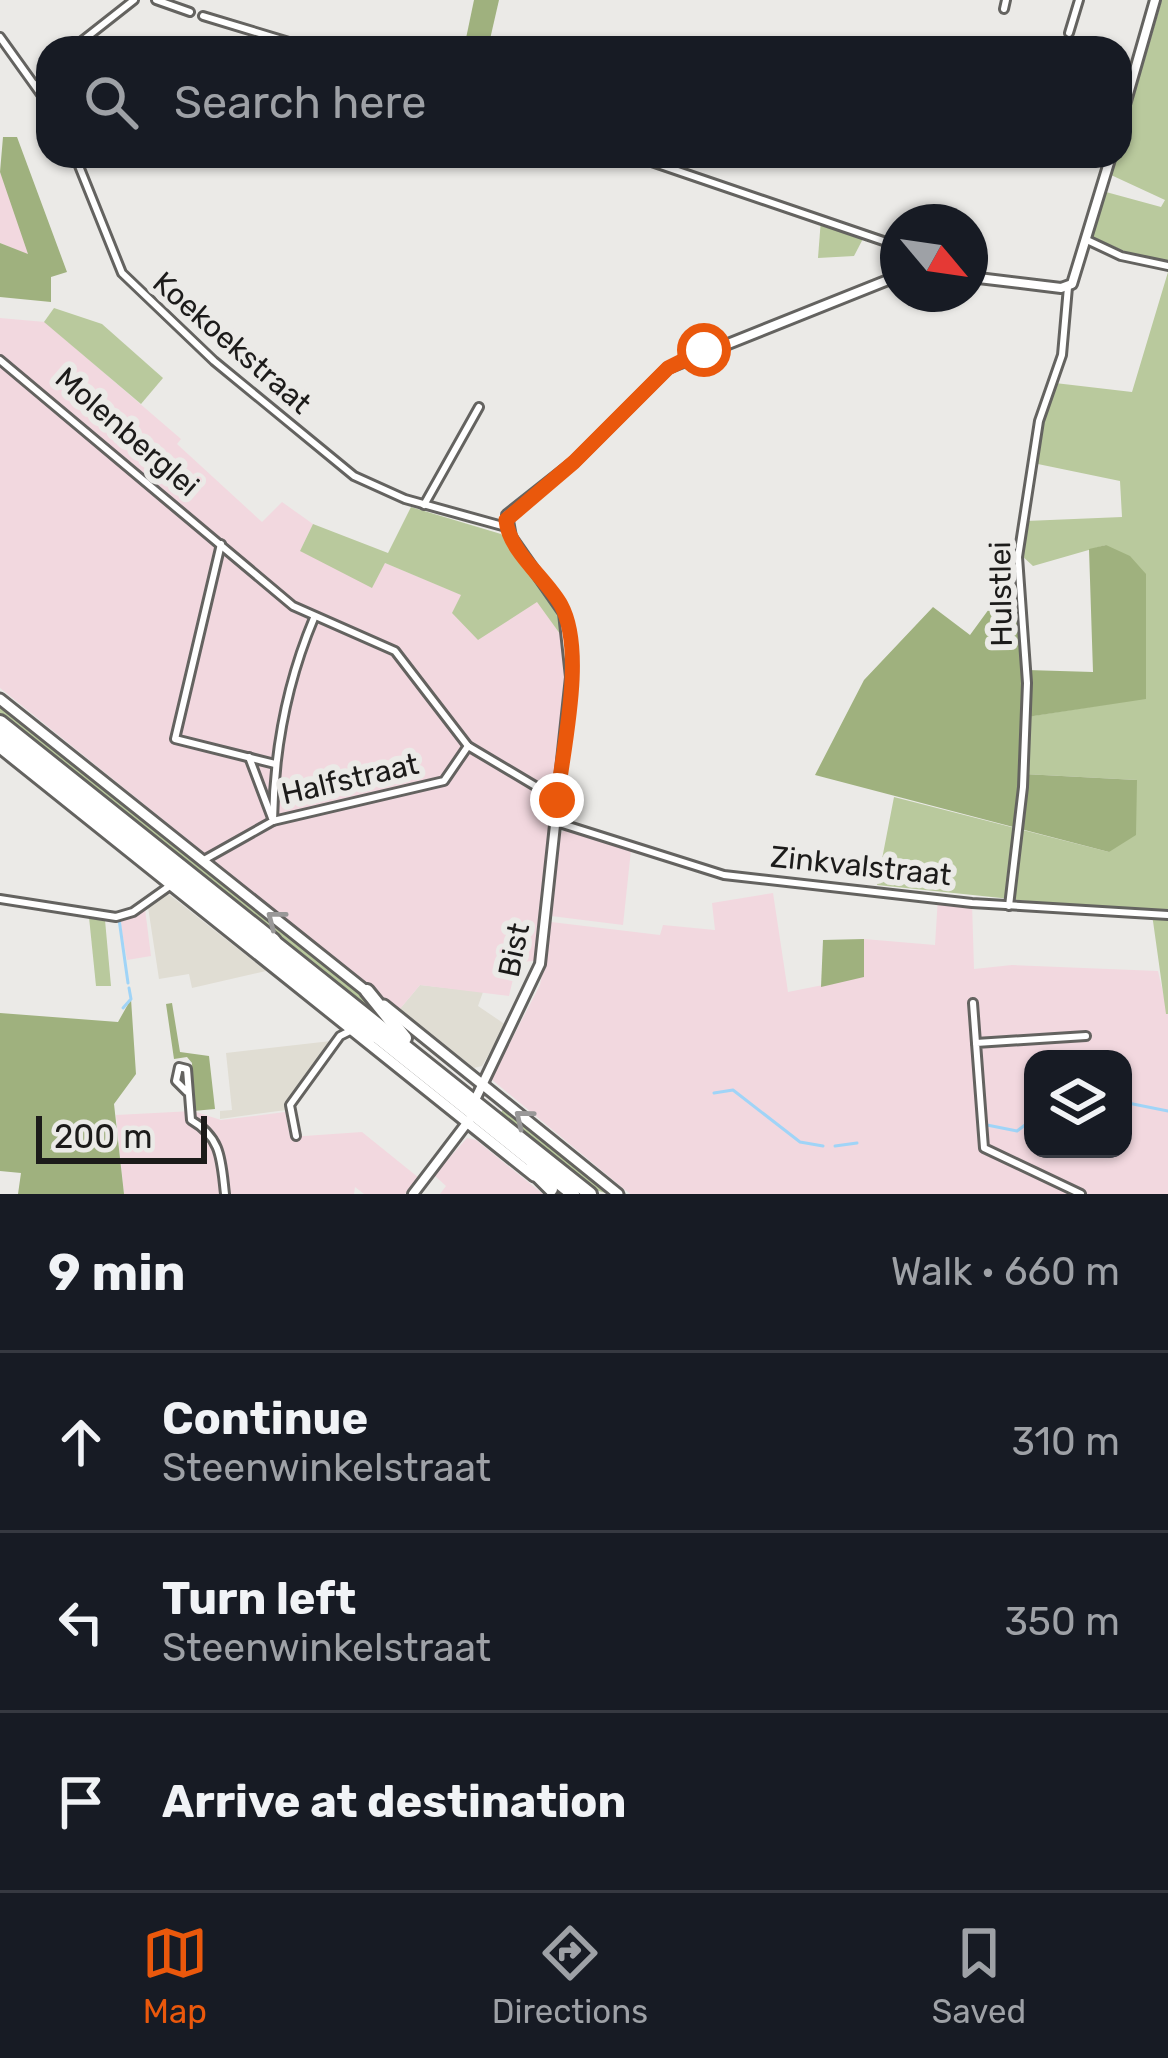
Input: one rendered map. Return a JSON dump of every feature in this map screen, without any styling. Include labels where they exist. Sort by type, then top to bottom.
[{"type":"highway","points":[[0,723],[411,1050]]},
{"type":"highway","points":[[0,736],[573,1194]]},
{"type":"highway","points":[[44,783],[92,809]]},
{"type":"highway","points":[[367,991],[411,1050],[471,1112],[590,1194]]},
{"type":"highway","points":[[517,1149],[554,1192]]},
{"type":"main road","points":[[0,699],[482,1080],[618,1194]]},
{"type":"main road","points":[[0,748],[352,1031],[471,1112],[554,1192]]},
{"type":"street","points":[[88,36],[134,0]]},
{"type":"street","points":[[156,0],[190,12]]},
{"type":"street","points":[[1069,34],[1079,0]]},
{"type":"street","points":[[1132,80],[1155,0]]},
{"type":"street","points":[[202,16],[269,36]]},
{"type":"street","points":[[0,37],[36,85]]},
{"type":"street","name":"Koekoekstraat","points":[[80,168],[122,272],[147,303],[339,466],[424,505],[506,527]]},
{"type":"street","points":[[669,168],[880,240]]},
{"type":"street","points":[[988,279],[1068,287],[1108,168]]},
{"type":"street","points":[[1087,240],[1120,256],[1168,266]]},
{"type":"street","points":[[506,527],[513,509],[562,473],[668,368],[880,283]]},
{"type":"street","name":"Hulstlei","points":[[1010,906],[1023,788],[1027,682],[1018,557],[1039,421],[1062,356],[1068,287]]},
{"type":"street","name":"Molenberglei","points":[[0,360],[314,618],[395,651],[468,746]]},
{"type":"street","points":[[424,505],[479,407]]},
{"type":"street","name":"Bist","points":[[413,1194],[471,1112],[482,1080],[537,974],[571,677],[570,628],[559,602],[506,527]]},
{"type":"street","points":[[221,544],[176,739],[275,764]]},
{"type":"street","points":[[273,821],[275,764],[314,618]]},
{"type":"street","points":[[468,746],[557,800]]},
{"type":"street","name":"Halfstraat","points":[[202,861],[273,821],[443,781],[468,746]]},
{"type":"street","points":[[249,757],[273,821]]},
{"type":"street","name":"Zinkvalstraat","points":[[556,822],[724,874],[1010,906],[1168,915]]},
{"type":"street","points":[[0,899],[116,917],[133,912],[171,885]]},
{"type":"street","points":[[973,1003],[984,1148],[1081,1194]]},
{"type":"street","points":[[296,1136],[290,1105],[340,1036],[352,1031]]},
{"type":"street","points":[[976,1043],[1086,1036]]},
{"type":"street","points":[[188,1092],[191,1120],[215,1136],[220,1149],[225,1194]]},
{"type":"shaded area","points":[[0,172],[4,182],[29,255],[0,243]]},
{"type":"shaded area","points":[[0,318],[45,322],[181,439],[177,444],[262,522],[282,502],[313,524],[300,551],[385,563],[462,595],[453,613],[465,621],[537,601],[571,649],[534,961],[517,962],[509,996],[420,985],[399,1010],[0,688]]},
{"type":"shaded area","points":[[566,828],[631,850],[623,925],[551,916],[560,834]]},
{"type":"shaded area","points":[[166,892],[266,971],[192,988],[189,974],[159,979],[148,907]]},
{"type":"shaded area","points":[[773,893],[788,992],[863,977],[864,939],[935,945],[938,897],[972,903],[974,969],[1012,965],[1158,971],[1168,1014],[1168,1194],[630,1194],[491,1079],[540,985],[551,922],[660,935],[663,925],[715,930],[712,903]]},
{"type":"shaded area","points":[[145,909],[151,956],[127,960],[120,920]]},
{"type":"shaded area","points":[[420,985],[483,992],[478,1006],[506,1025],[482,1066],[474,1068],[399,1010]]},
{"type":"shaded area","points":[[331,1041],[286,1110],[220,1119],[220,1111],[232,1110],[226,1053]]},
{"type":"shaded area","points":[[193,1111],[221,1120],[285,1112],[290,1137],[362,1132],[419,1178],[405,1194],[364,1194],[355,1187],[354,1194],[124,1194],[116,1115]]},
{"type":"shaded area","points":[[467,1138],[476,1140],[543,1194],[440,1194],[446,1186],[434,1175]]},
{"type":"green space","points":[[474,0],[499,0],[491,36],[466,36]]},
{"type":"green space","points":[[1162,0],[1168,0],[1168,262],[1135,256],[1093,237],[1106,192],[1161,207],[1165,200],[1111,175],[1113,168],[1132,168],[1132,103]]},
{"type":"green space","points":[[3,137],[17,137],[67,272],[51,277],[51,302],[0,297],[0,243],[28,254],[0,172]]},
{"type":"green space","points":[[821,219],[866,233],[854,256],[818,258]]},
{"type":"green space","points":[[1168,272],[1166,1014],[1152,914],[877,885],[894,797],[1109,852],[1137,780],[1024,774],[1026,717],[1146,698],[1106,545],[1033,566],[1021,555],[1026,521],[1122,517],[1120,481],[1033,463],[1039,421],[1055,383],[1132,392]]},
{"type":"green space","points":[[54,308],[102,324],[163,378],[141,404],[44,322]]},
{"type":"green space","points":[[411,507],[501,534],[556,605],[568,645],[537,602],[478,640],[452,613],[461,595],[385,563],[372,588],[300,551],[313,524],[388,553]]},
{"type":"green space","points":[[1106,545],[1130,556],[1146,574],[1146,699],[1027,717],[1024,774],[1137,780],[1136,835],[1109,852],[815,775],[864,680],[933,607],[970,635],[997,598],[1025,607],[1027,670],[1093,672],[1089,549]]},
{"type":"green space","points":[[0,703],[376,1004],[395,1030],[0,717]]},
{"type":"green space","points":[[89,917],[105,920],[111,986],[96,986]]},
{"type":"green space","points":[[864,939],[864,977],[821,987],[823,940]]},
{"type":"green space","points":[[131,999],[136,1074],[114,1104],[124,1194],[18,1194],[21,1173],[0,1171],[0,1013],[118,1022]]},
{"type":"green space","points":[[172,1003],[180,1052],[209,1056],[215,1109],[193,1111],[192,1063],[187,1057],[174,1059],[166,1004]]},
{"type":"green space","points":[[505,1107],[614,1194],[586,1185],[554,1163],[499,1115]]},
{"type":"waterway","points":[[119,919],[128,983]]},
{"type":"waterway","points":[[123,1008],[131,999],[129,988]]},
{"type":"waterway","points":[[714,1093],[733,1090],[800,1142],[823,1146]]},
{"type":"waterway","points":[[1132,1104],[1168,1111]]},
{"type":"waterway","points":[[987,1125],[1017,1131],[1024,1126]]},
{"type":"waterway","points":[[835,1146],[857,1143]]},
{"type":"route","points":[[557,800],[571,677],[570,628],[559,602],[511,537],[506,520],[513,509],[574,462],[668,368],[704,350]]}]
